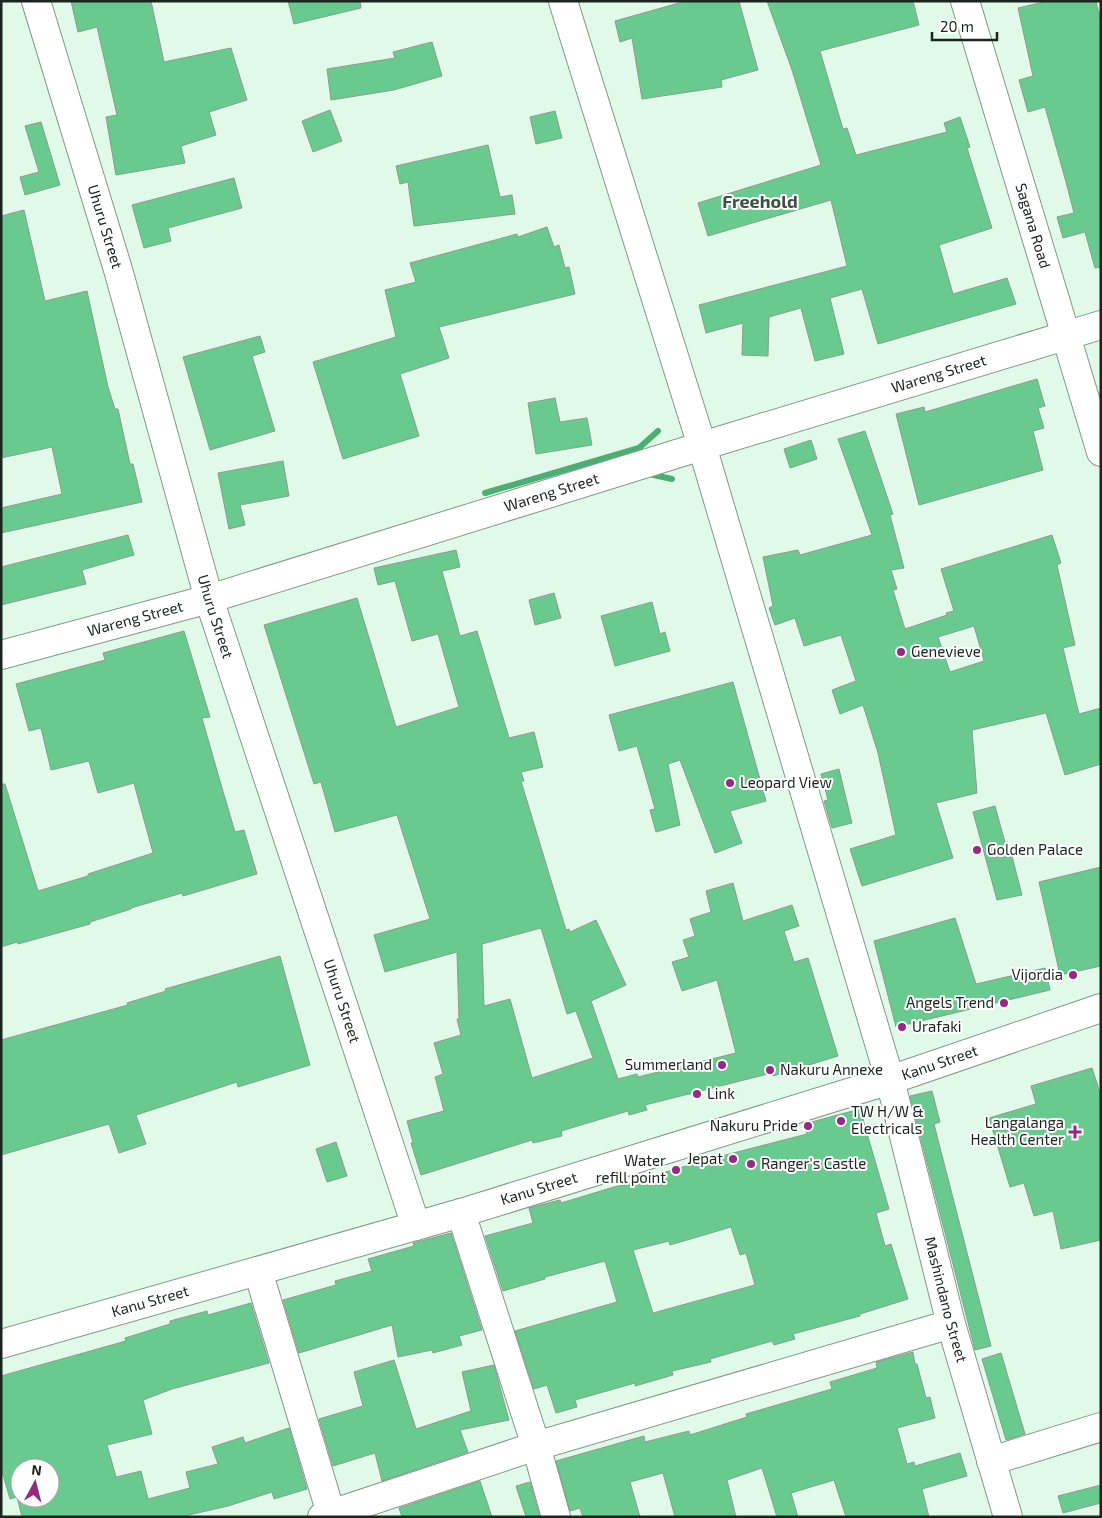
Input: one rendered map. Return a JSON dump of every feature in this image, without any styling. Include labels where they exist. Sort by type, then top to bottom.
[{"type":"street","name":"Uhuru Street","points":[[36,1],[119,273],[209,599],[416,1226]]},
{"type":"street","name":"Mashindano Street","points":[[563,1],[702,446],[890,1080],[951,1324],[1008,1517]]},
{"type":"street","name":"Sagana Road","points":[[965,1],[1101,452]]},
{"type":"street","name":"Wareng Street","points":[[1,655],[209,599],[1101,325]]},
{"type":"street","name":"Kanu Street","points":[[1,1344],[461,1213],[890,1080],[1101,1008]]},
{"type":"street","points":[[461,1213],[536,1446],[556,1517]]},
{"type":"street","points":[[258,1271],[328,1516],[536,1446],[951,1324]]},
{"type":"street","points":[[991,1461],[1101,1428]]},
{"type":"building","points":[[71,1],[151,1],[164,62],[231,48],[247,100],[209,112],[216,135],[181,146],[185,163],[116,175],[106,117],[117,115],[97,27],[78,32]]},
{"type":"building","points":[[288,1],[360,1],[361,8],[294,24]]},
{"type":"building","points":[[686,1],[739,1],[758,70],[721,80],[722,87],[642,99],[632,38],[620,42],[615,21]]},
{"type":"building","points":[[767,1],[913,1],[919,25],[820,51],[843,129],[847,128],[856,155],[947,132],[944,123],[960,117],[970,147],[967,148],[992,228],[939,245],[953,294],[1007,278],[1016,304],[878,344],[862,289],[830,298],[844,354],[815,361],[801,308],[769,317],[768,356],[742,355],[743,323],[706,333],[699,305],[847,266],[831,200],[708,236],[698,203],[821,165],[792,70]]},
{"type":"building","points":[[1048,1],[1096,1],[1101,23],[1101,267],[1095,268],[1085,232],[1063,238],[1057,217],[1074,213],[1066,182],[1045,107],[1028,112],[1019,80],[1033,76],[1018,8]]},
{"type":"building","points":[[432,42],[442,76],[394,90],[331,100],[327,69],[395,58],[393,52]]},
{"type":"building","points":[[330,110],[342,141],[313,152],[302,121]]},
{"type":"building","points":[[555,111],[562,138],[536,144],[530,117]]},
{"type":"building","points":[[41,122],[60,185],[25,195],[20,177],[39,172],[25,126]]},
{"type":"building","points":[[488,145],[500,197],[512,195],[515,214],[414,226],[408,182],[400,184],[396,166]]},
{"type":"building","points":[[234,178],[242,208],[168,228],[171,241],[144,248],[132,205]]},
{"type":"building","points":[[24,210],[45,301],[87,291],[108,387],[115,409],[118,409],[130,464],[133,464],[142,502],[1,533],[1,508],[62,494],[52,447],[1,458],[1,216]]},
{"type":"building","points":[[547,227],[554,247],[559,245],[565,268],[569,267],[575,294],[439,327],[449,358],[400,374],[419,436],[343,459],[313,362],[396,337],[385,290],[416,282],[410,263],[517,234],[518,237]]},
{"type":"building","points":[[260,336],[265,352],[252,356],[275,431],[210,450],[183,357]]},
{"type":"building","points":[[1037,379],[1045,406],[1038,408],[1044,428],[1033,431],[1043,470],[919,505],[896,414],[924,407],[925,412]]},
{"type":"building","points":[[555,398],[560,422],[587,418],[592,445],[536,454],[528,403]]},
{"type":"building","points":[[865,431],[893,514],[890,515],[904,568],[891,570],[897,589],[893,590],[905,629],[954,611],[941,569],[1052,535],[1061,563],[1057,565],[1075,645],[1063,648],[1079,714],[1101,708],[1101,764],[1065,775],[1046,713],[972,730],[977,793],[936,803],[953,858],[862,886],[850,849],[896,835],[878,753],[863,705],[840,714],[832,690],[856,681],[841,635],[804,646],[795,618],[775,625],[769,608],[773,606],[763,557],[798,550],[800,555],[872,535],[838,439]],"holes":[[[974,626],[984,661],[950,672],[938,637]]]},
{"type":"building","points":[[811,440],[817,459],[790,468],[784,449]]},
{"type":"building","points":[[283,461],[289,496],[240,505],[245,525],[229,529],[218,473]]},
{"type":"building","points":[[128,535],[134,555],[82,570],[86,584],[1,605],[1,567]]},
{"type":"building","points":[[456,550],[460,567],[442,571],[460,636],[477,631],[509,738],[534,732],[543,767],[521,772],[524,781],[521,781],[566,930],[569,929],[570,932],[596,920],[626,985],[591,1001],[618,1079],[637,1074],[638,1077],[736,1053],[717,980],[682,991],[672,962],[689,957],[683,940],[695,936],[690,919],[711,912],[706,891],[733,883],[743,921],[792,905],[799,926],[784,931],[794,962],[808,958],[838,1056],[773,1076],[772,1073],[645,1105],[647,1110],[629,1115],[628,1111],[561,1131],[562,1136],[533,1143],[532,1140],[421,1175],[411,1143],[413,1143],[407,1121],[444,1111],[435,1077],[443,1074],[434,1043],[461,1035],[457,1019],[459,1019],[457,952],[385,972],[374,935],[430,919],[397,815],[335,832],[321,782],[314,784],[264,625],[357,598],[396,727],[459,707],[438,634],[412,641],[395,581],[378,585],[374,568]],"holes":[[[541,928],[567,1014],[576,1011],[593,1058],[532,1078],[510,999],[484,1006],[482,944]]]},
{"type":"building","points":[[554,593],[561,618],[535,625],[529,600]]},
{"type":"building","points":[[652,602],[660,634],[665,632],[670,651],[615,666],[601,616]]},
{"type":"building","points":[[184,631],[210,717],[202,718],[235,832],[244,830],[257,874],[183,896],[182,893],[131,908],[90,922],[90,924],[1,947],[1,784],[5,784],[38,891],[153,853],[134,783],[98,793],[89,761],[51,770],[41,728],[29,731],[16,684],[105,660],[103,653]]},
{"type":"building","points":[[733,682],[766,801],[730,811],[742,843],[715,853],[680,760],[668,764],[680,825],[656,832],[650,810],[655,809],[637,746],[619,751],[609,715]]},
{"type":"building","points":[[839,769],[852,823],[832,828],[824,801],[828,800],[821,774]]},
{"type":"building","points":[[995,806],[1009,857],[1012,856],[1022,895],[997,900],[973,812]]},
{"type":"building","points":[[1101,867],[1101,966],[1060,975],[1039,882]]},
{"type":"building","points":[[955,918],[976,984],[1045,968],[1050,990],[896,1027],[874,941]]},
{"type":"building","points":[[280,956],[310,1065],[238,1087],[237,1082],[136,1115],[146,1144],[119,1153],[109,1124],[1,1155],[1,1040],[128,1005],[127,1003],[166,991],[165,989]]},
{"type":"building","name":"Langalanga Health Center","points":[[1092,1068],[1101,1096],[1101,1240],[1061,1249],[1053,1211],[1034,1216],[1024,1183],[1010,1187],[989,1118],[1036,1104],[1031,1086]]},
{"type":"building","points":[[932,1091],[940,1122],[934,1124],[991,1346],[975,1350],[910,1096]]},
{"type":"building","points":[[860,1109],[889,1209],[876,1213],[885,1246],[891,1244],[908,1299],[860,1314],[860,1316],[793,1334],[795,1339],[774,1345],[772,1341],[710,1359],[711,1362],[672,1371],[673,1375],[635,1386],[635,1383],[575,1400],[577,1407],[556,1413],[547,1385],[534,1389],[515,1331],[617,1302],[605,1261],[545,1277],[545,1279],[503,1291],[485,1236],[533,1223],[529,1208],[560,1200],[561,1203],[614,1187],[663,1176],[662,1173],[807,1134],[804,1124]],"holes":[[[731,1227],[740,1255],[746,1253],[755,1285],[653,1313],[633,1250],[669,1241],[670,1245]]]},
{"type":"building","points":[[336,1142],[347,1176],[327,1182],[316,1149]]},
{"type":"building","points":[[451,1233],[482,1330],[459,1336],[462,1345],[433,1353],[432,1350],[398,1357],[392,1325],[299,1353],[283,1300],[336,1285],[335,1281],[372,1271],[368,1259],[414,1246],[413,1243]]},
{"type":"building","points":[[251,1303],[269,1363],[172,1389],[143,1400],[152,1434],[107,1445],[116,1477],[141,1471],[148,1499],[190,1488],[186,1472],[218,1464],[212,1447],[243,1437],[245,1443],[289,1428],[307,1489],[274,1499],[272,1492],[228,1506],[180,1517],[22,1517],[20,1508],[60,1508],[60,1458],[10,1458],[10,1499],[1,1468],[1,1376],[126,1341],[125,1338],[170,1324],[170,1321],[207,1311],[208,1315]]},
{"type":"building","points":[[913,1352],[926,1398],[930,1397],[935,1418],[897,1428],[907,1464],[914,1462],[915,1466],[960,1453],[967,1476],[922,1489],[929,1517],[846,1517],[834,1480],[791,1493],[798,1517],[777,1517],[762,1468],[727,1480],[736,1517],[675,1517],[663,1473],[630,1482],[640,1517],[583,1517],[580,1508],[570,1511],[556,1461],[644,1436],[645,1442],[689,1431],[690,1435],[747,1417],[746,1414],[832,1389],[830,1382],[877,1368],[876,1362]]},
{"type":"building","points":[[1001,1353],[1025,1434],[1006,1440],[982,1359]]},
{"type":"building","points":[[394,1360],[416,1429],[471,1411],[462,1372],[494,1365],[509,1420],[460,1430],[468,1452],[382,1481],[375,1453],[333,1466],[319,1419],[363,1406],[354,1372]]},
{"type":"building","points":[[480,1481],[492,1517],[402,1517],[399,1508]]},
{"type":"building","points":[[530,1482],[540,1517],[526,1517],[516,1486]]},
{"type":"building","points":[[1101,1485],[1101,1503],[1063,1513],[1058,1496]]},
{"type":"waterway","points":[[485,493],[639,448],[658,431]]},
{"type":"waterway","points":[[649,474],[672,479]]},
{"type":"place","name":"Genevieve","points":[[901,652]]},
{"type":"place","name":"Leopard View","points":[[730,783]]},
{"type":"place","name":"Golden Palace","points":[[977,850]]},
{"type":"place","name":"Vijordia","points":[[1073,975]]},
{"type":"place","name":"Angels Trend","points":[[1004,1003]]},
{"type":"place","name":"Urafaki","points":[[902,1027]]},
{"type":"place","name":"Summerland","points":[[722,1065]]},
{"type":"place","name":"Nakuru Annexe","points":[[770,1070]]},
{"type":"place","name":"Link","points":[[697,1094]]},
{"type":"place","name":"TW H/W & Electricals","points":[[841,1121]]},
{"type":"place","name":"Nakuru Pride","points":[[808,1126]]},
{"type":"place","name":"Langalanga Health Center","points":[[1075,1132]]},
{"type":"place","name":"Jepat","points":[[733,1159]]},
{"type":"place","name":"Ranger's Castle","points":[[751,1164]]},
{"type":"place","name":"Water refill point","points":[[676,1170]]},
{"type":"district","name":"Freehold","points":[[760,202]]}]
